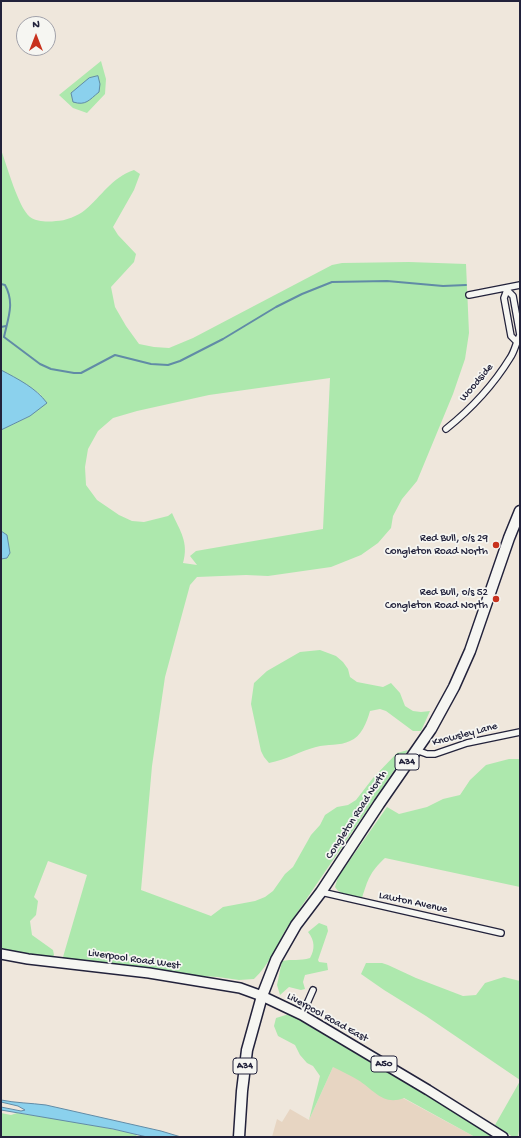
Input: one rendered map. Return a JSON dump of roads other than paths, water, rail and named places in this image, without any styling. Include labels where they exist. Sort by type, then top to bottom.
[{"type":"highway","name":"Congleton Road North","points":[[262,996],[276,960],[296,925],[321,892],[431,729],[454,687],[470,651],[509,538],[520,511]]},
{"type":"highway","name":"A34","points":[[239,1137],[242,1091],[247,1050],[262,996]]},
{"type":"main road","name":"Liverpool Road West","points":[[1,954],[28,959],[149,973],[240,988],[262,996]]},
{"type":"main road","name":"Liverpool Road East","points":[[262,996],[302,1015],[428,1090],[503,1137]]},
{"type":"street","points":[[470,295],[520,285]]},
{"type":"street","points":[[506,289],[513,296],[520,335]]},
{"type":"street","points":[[506,289],[504,298],[511,336],[518,344]]},
{"type":"street","name":"Woodside","points":[[446,429],[463,416],[491,384],[511,357],[518,344],[520,335]]},
{"type":"street","name":"Knowsley Lane","points":[[416,750],[427,754],[435,754],[467,743],[520,732]]},
{"type":"street","name":"Lawton Avenue","points":[[321,892],[501,933]]},
{"type":"street","points":[[302,1015],[313,990]]},
{"type":"water","points":[[98,76],[100,84],[99,92],[84,103],[73,102],[71,93],[89,78]]},
{"type":"water","points":[[1,370],[32,388],[47,403],[30,416],[1,430]]},
{"type":"water","points":[[1,531],[7,535],[10,553],[7,558],[1,559]]},
{"type":"water","points":[[1,1100],[46,1105],[161,1131],[181,1137],[147,1137],[113,1129],[1,1110],[1,1107],[21,1111],[25,1110],[18,1106],[1,1102]]},
{"type":"waterway","points":[[1,284],[5,285],[10,298],[10,311],[4,337],[40,364],[51,369],[74,373],[81,373],[115,355],[151,364],[168,365],[180,361],[223,339],[276,307],[302,294],[332,282],[387,281],[443,286],[466,285]]},
{"type":"waterway","points":[[1,327],[6,326]]},
{"type":"place","name":"Red Bull, o/s 29 Congleton Road North","points":[[496,545]]},
{"type":"place","name":"Red Bull, o/s 52 Congleton Road North","points":[[496,599]]}]
